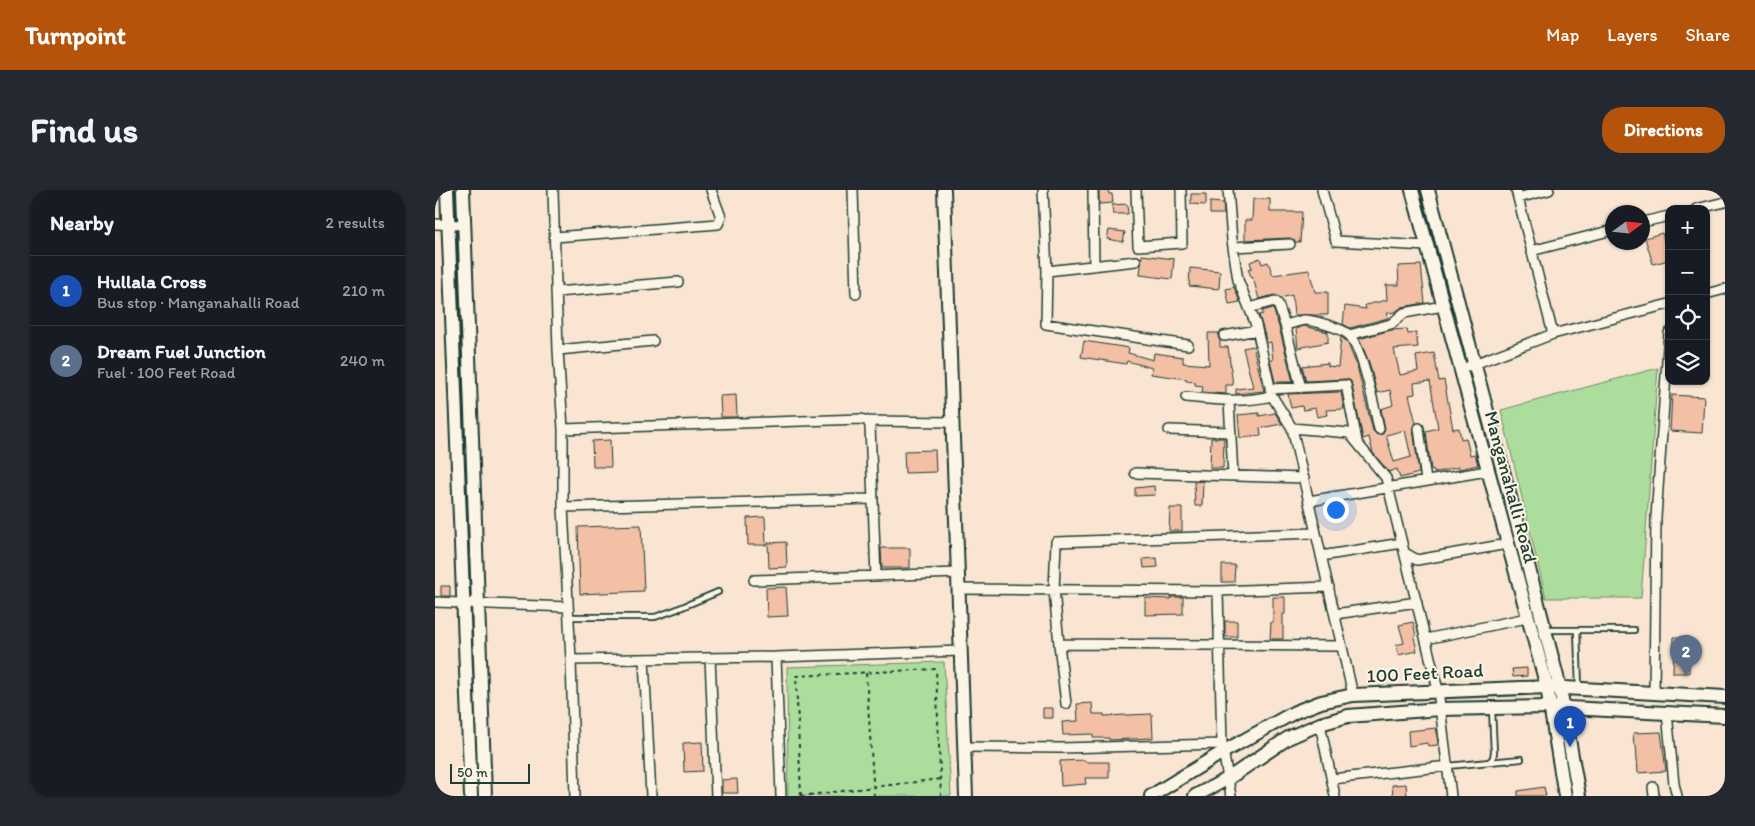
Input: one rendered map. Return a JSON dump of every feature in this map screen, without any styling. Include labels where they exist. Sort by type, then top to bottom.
[{"type":"street","points":[[447,190],[465,604],[471,796]]},
{"type":"street","points":[[463,190],[485,796]]},
{"type":"street","points":[[553,190],[558,350],[563,429],[563,507],[571,660],[575,796]]},
{"type":"street","points":[[555,237],[718,224],[721,213],[711,190]]},
{"type":"street","points":[[853,190],[855,294]]},
{"type":"street","points":[[944,190],[966,796]]},
{"type":"street","points":[[1043,190],[1047,271],[1046,324],[1188,345]]},
{"type":"street","points":[[1093,190],[1094,266]]},
{"type":"street","points":[[1136,190],[1137,246],[1182,243],[1181,190]]},
{"type":"street","points":[[1228,190],[1238,280],[1257,330],[1271,392],[1292,428],[1353,695]]},
{"type":"street","points":[[1322,190],[1336,241],[1427,246]]},
{"type":"street","name":"Manganahalli Road","points":[[1411,190],[1527,618],[1553,688],[1563,707],[1579,796]]},
{"type":"street","name":"Manganahalli Road","points":[[1428,190],[1545,630],[1553,688],[1549,707],[1565,796]]},
{"type":"street","points":[[1549,190],[1517,194],[1553,334]]},
{"type":"street","points":[[1710,206],[1725,202]]},
{"type":"street","points":[[1650,220],[1665,217]]},
{"type":"street","points":[[435,224],[464,225]]},
{"type":"street","points":[[1531,250],[1605,232]]},
{"type":"street","points":[[1233,247],[1290,244]]},
{"type":"street","points":[[1047,271],[1136,261]]},
{"type":"street","points":[[556,292],[678,282]]},
{"type":"street","points":[[1710,293],[1725,289]]},
{"type":"street","points":[[1249,308],[1275,301],[1278,304],[1301,388]]},
{"type":"street","points":[[1460,369],[1553,334],[1665,305]]},
{"type":"street","points":[[1349,335],[1391,324],[1403,313],[1443,306]]},
{"type":"street","points":[[1285,325],[1305,320],[1333,327],[1349,335],[1361,358],[1369,382],[1379,429]]},
{"type":"street","points":[[1224,336],[1257,330]]},
{"type":"street","points":[[1654,694],[1656,517],[1669,340]]},
{"type":"street","points":[[558,350],[653,342]]},
{"type":"street","points":[[1186,397],[1229,401],[1253,400],[1271,392],[1346,385],[1357,441]]},
{"type":"street","points":[[1229,401],[1233,476]]},
{"type":"street","points":[[563,429],[861,419],[868,421],[952,422]]},
{"type":"street","points":[[868,421],[870,426],[876,576]]},
{"type":"street","points":[[1292,428],[1349,433],[1386,478],[1438,690],[1451,796]]},
{"type":"street","points":[[1419,428],[1426,481]]},
{"type":"street","points":[[1169,430],[1231,432]]},
{"type":"street","points":[[1309,500],[1487,471]]},
{"type":"street","points":[[1135,472],[1304,478]]},
{"type":"street","points":[[563,507],[873,499]]},
{"type":"street","points":[[1066,704],[1054,590],[1056,542],[1316,533]]},
{"type":"street","points":[[1321,556],[1402,543]]},
{"type":"street","points":[[1405,553],[1417,560],[1507,544]]},
{"type":"street","points":[[754,580],[958,573]]},
{"type":"street","points":[[959,589],[1218,591],[1329,587]]},
{"type":"street","points":[[1218,591],[1223,748],[1231,796]]},
{"type":"street","points":[[435,602],[568,607]]},
{"type":"street","points":[[1335,614],[1417,602]]},
{"type":"street","points":[[1426,639],[1527,618]]},
{"type":"street","points":[[1059,644],[1342,646]]},
{"type":"street","points":[[571,660],[776,658],[961,651]]},
{"type":"street","points":[[710,658],[716,796]]},
{"type":"street","points":[[776,658],[781,796]]},
{"type":"street","points":[[644,659],[651,796]]},
{"type":"street","name":"100 Feet Road","points":[[1151,796],[1223,748],[1295,712],[1321,702],[1353,695],[1438,690],[1553,688],[1725,698]]},
{"type":"street","name":"100 Feet Road","points":[[1195,796],[1229,778],[1288,738],[1320,724],[1349,716],[1440,709],[1563,707],[1725,716]]},
{"type":"street","points":[[1667,713],[1673,784],[1677,796]]},
{"type":"street","points":[[1320,724],[1335,796]]},
{"type":"street","points":[[965,747],[1223,748]]},
{"type":"street","points":[[1332,779],[1448,766]]},
{"type":"lane","points":[[568,617],[655,617],[718,592]]},
{"type":"lane","points":[[1545,630],[1634,630]]},
{"type":"lane","points":[[1577,630],[1579,690]]},
{"type":"lane","points":[[1490,761],[1493,758],[1494,752],[1492,708]]},
{"type":"lane","points":[[1448,766],[1521,759]]},
{"type":"path","points":[[940,779],[801,796],[797,676],[936,669],[941,796]]},
{"type":"path","points":[[866,673],[874,796]]},
{"type":"green space","points":[[1658,368],[1641,598],[1546,598],[1501,410]]},
{"type":"green space","points":[[944,662],[951,796],[788,796],[787,667]]},
{"type":"building","points":[[1099,190],[1108,190],[1109,194],[1112,194],[1113,203],[1099,204]]},
{"type":"building","points":[[1191,194],[1206,194],[1206,205],[1191,204]]},
{"type":"building","points":[[1253,199],[1270,199],[1270,212],[1302,212],[1300,242],[1290,238],[1245,240],[1245,220],[1252,220]]},
{"type":"building","points":[[1210,202],[1223,203],[1224,214],[1210,214]]},
{"type":"building","points":[[1127,204],[1128,214],[1113,214],[1112,205]]},
{"type":"building","points":[[1109,230],[1125,232],[1123,242],[1107,239]]},
{"type":"building","points":[[1662,233],[1665,245],[1665,261],[1653,264],[1649,250],[1650,237]]},
{"type":"building","points":[[1142,255],[1174,259],[1172,279],[1140,275]]},
{"type":"building","points":[[1260,258],[1262,264],[1268,262],[1273,275],[1309,270],[1315,292],[1328,292],[1328,315],[1294,315],[1292,295],[1281,298],[1274,295],[1259,299],[1253,278],[1248,269],[1252,268],[1250,262]]},
{"type":"building","points":[[1421,265],[1425,303],[1402,307],[1395,312],[1387,313],[1388,318],[1350,328],[1343,324],[1345,306],[1366,309],[1365,305],[1387,300],[1386,285],[1399,285],[1398,266]]},
{"type":"building","points":[[1190,268],[1220,271],[1219,289],[1189,286]]},
{"type":"building","points":[[1234,287],[1240,302],[1229,304],[1226,289]]},
{"type":"building","points":[[1273,308],[1293,382],[1275,382],[1270,361],[1273,360],[1271,342],[1267,343],[1259,315],[1263,314],[1262,311]]},
{"type":"building","points":[[1304,326],[1328,332],[1328,342],[1298,348],[1296,329]]},
{"type":"building","points":[[1407,329],[1408,334],[1416,333],[1418,347],[1394,349],[1400,375],[1418,371],[1416,356],[1434,353],[1439,381],[1444,380],[1453,429],[1459,428],[1461,439],[1466,438],[1470,455],[1475,454],[1478,465],[1434,473],[1433,469],[1431,470],[1426,431],[1438,428],[1430,381],[1414,383],[1415,394],[1409,395],[1416,423],[1413,429],[1419,473],[1400,478],[1397,469],[1389,472],[1373,453],[1369,437],[1363,439],[1351,381],[1346,379],[1306,381],[1302,366],[1328,363],[1328,366],[1338,367],[1341,337],[1344,339],[1357,366],[1373,431],[1377,435],[1383,434],[1385,428],[1381,409],[1393,405],[1390,390],[1377,393],[1369,362],[1359,339],[1391,330]],"holes":[[[1405,430],[1411,457],[1394,462],[1386,435]]]},
{"type":"building","points":[[1208,333],[1219,333],[1220,347],[1228,347],[1233,385],[1226,385],[1226,394],[1202,392],[1203,386],[1195,385],[1195,382],[1186,381],[1187,379],[1151,374],[1152,368],[1127,361],[1126,364],[1081,357],[1084,341],[1129,348],[1128,353],[1153,360],[1154,353],[1183,357],[1183,363],[1209,365]]},
{"type":"building","points":[[1253,346],[1264,391],[1236,394],[1236,389],[1253,387],[1243,348]]},
{"type":"building","points":[[1341,392],[1344,409],[1326,410],[1327,415],[1317,417],[1315,408],[1303,410],[1302,406],[1291,408],[1288,394]]},
{"type":"building","points":[[736,395],[737,417],[721,417],[720,396]]},
{"type":"building","points":[[1672,395],[1704,397],[1702,433],[1670,431]]},
{"type":"building","points":[[1259,413],[1259,416],[1275,413],[1282,424],[1260,428],[1261,436],[1240,438],[1238,415]]},
{"type":"building","points":[[1211,438],[1224,438],[1223,468],[1210,468]]},
{"type":"building","points":[[610,440],[611,467],[593,467],[592,441]]},
{"type":"building","points":[[935,450],[936,472],[905,473],[904,451]]},
{"type":"building","points":[[1203,481],[1202,506],[1195,506],[1194,482]]},
{"type":"building","points":[[1154,486],[1155,495],[1135,496],[1135,488]]},
{"type":"building","points":[[1170,508],[1182,508],[1182,531],[1169,531]]},
{"type":"building","points":[[765,517],[766,545],[748,545],[747,518]]},
{"type":"building","points":[[641,525],[644,591],[580,594],[578,527]]},
{"type":"building","points":[[786,542],[787,567],[769,568],[768,543]]},
{"type":"building","points":[[881,548],[910,548],[910,568],[882,568]]},
{"type":"building","points":[[1157,558],[1158,567],[1144,568],[1143,559]]},
{"type":"building","points":[[1222,565],[1235,565],[1234,582],[1222,582]]},
{"type":"building","points":[[441,586],[450,586],[450,596],[441,596]]},
{"type":"building","points":[[786,587],[788,616],[767,617],[766,588]]},
{"type":"building","points":[[1171,597],[1183,597],[1183,614],[1145,615],[1145,598],[1171,599]]},
{"type":"building","points":[[1273,597],[1285,597],[1283,639],[1270,639],[1271,622],[1273,622]]},
{"type":"building","points":[[1225,621],[1237,621],[1237,637],[1225,637]]},
{"type":"building","points":[[1413,622],[1417,651],[1398,655],[1396,645],[1404,643],[1399,625]]},
{"type":"building","points":[[1674,637],[1689,637],[1689,673],[1673,673]]},
{"type":"building","points":[[1527,668],[1527,676],[1513,677],[1512,669]]},
{"type":"building","points":[[1092,703],[1093,714],[1104,714],[1104,716],[1152,714],[1153,738],[1109,740],[1109,738],[1093,738],[1093,734],[1063,735],[1062,722],[1078,721],[1077,704]]},
{"type":"building","points":[[1043,708],[1053,708],[1053,718],[1043,718]]},
{"type":"building","points":[[1436,728],[1438,745],[1428,746],[1427,743],[1409,746],[1408,731]]},
{"type":"building","points":[[1661,732],[1666,771],[1638,773],[1633,733]]},
{"type":"building","points":[[702,742],[703,771],[684,772],[683,743]]},
{"type":"building","points":[[1085,760],[1085,762],[1109,762],[1109,778],[1085,778],[1086,784],[1061,786],[1060,761]]},
{"type":"building","points":[[737,779],[738,793],[722,793],[722,780]]},
{"type":"building","points":[[1406,784],[1407,796],[1393,796],[1392,785]]},
{"type":"building","points":[[1544,787],[1546,796],[1518,796],[1518,791]]},
{"type":"place","name":"Dream Fuel Junction","points":[[1686,676]]},
{"type":"place","name":"Hullala Cross","points":[[1570,747]]}]
